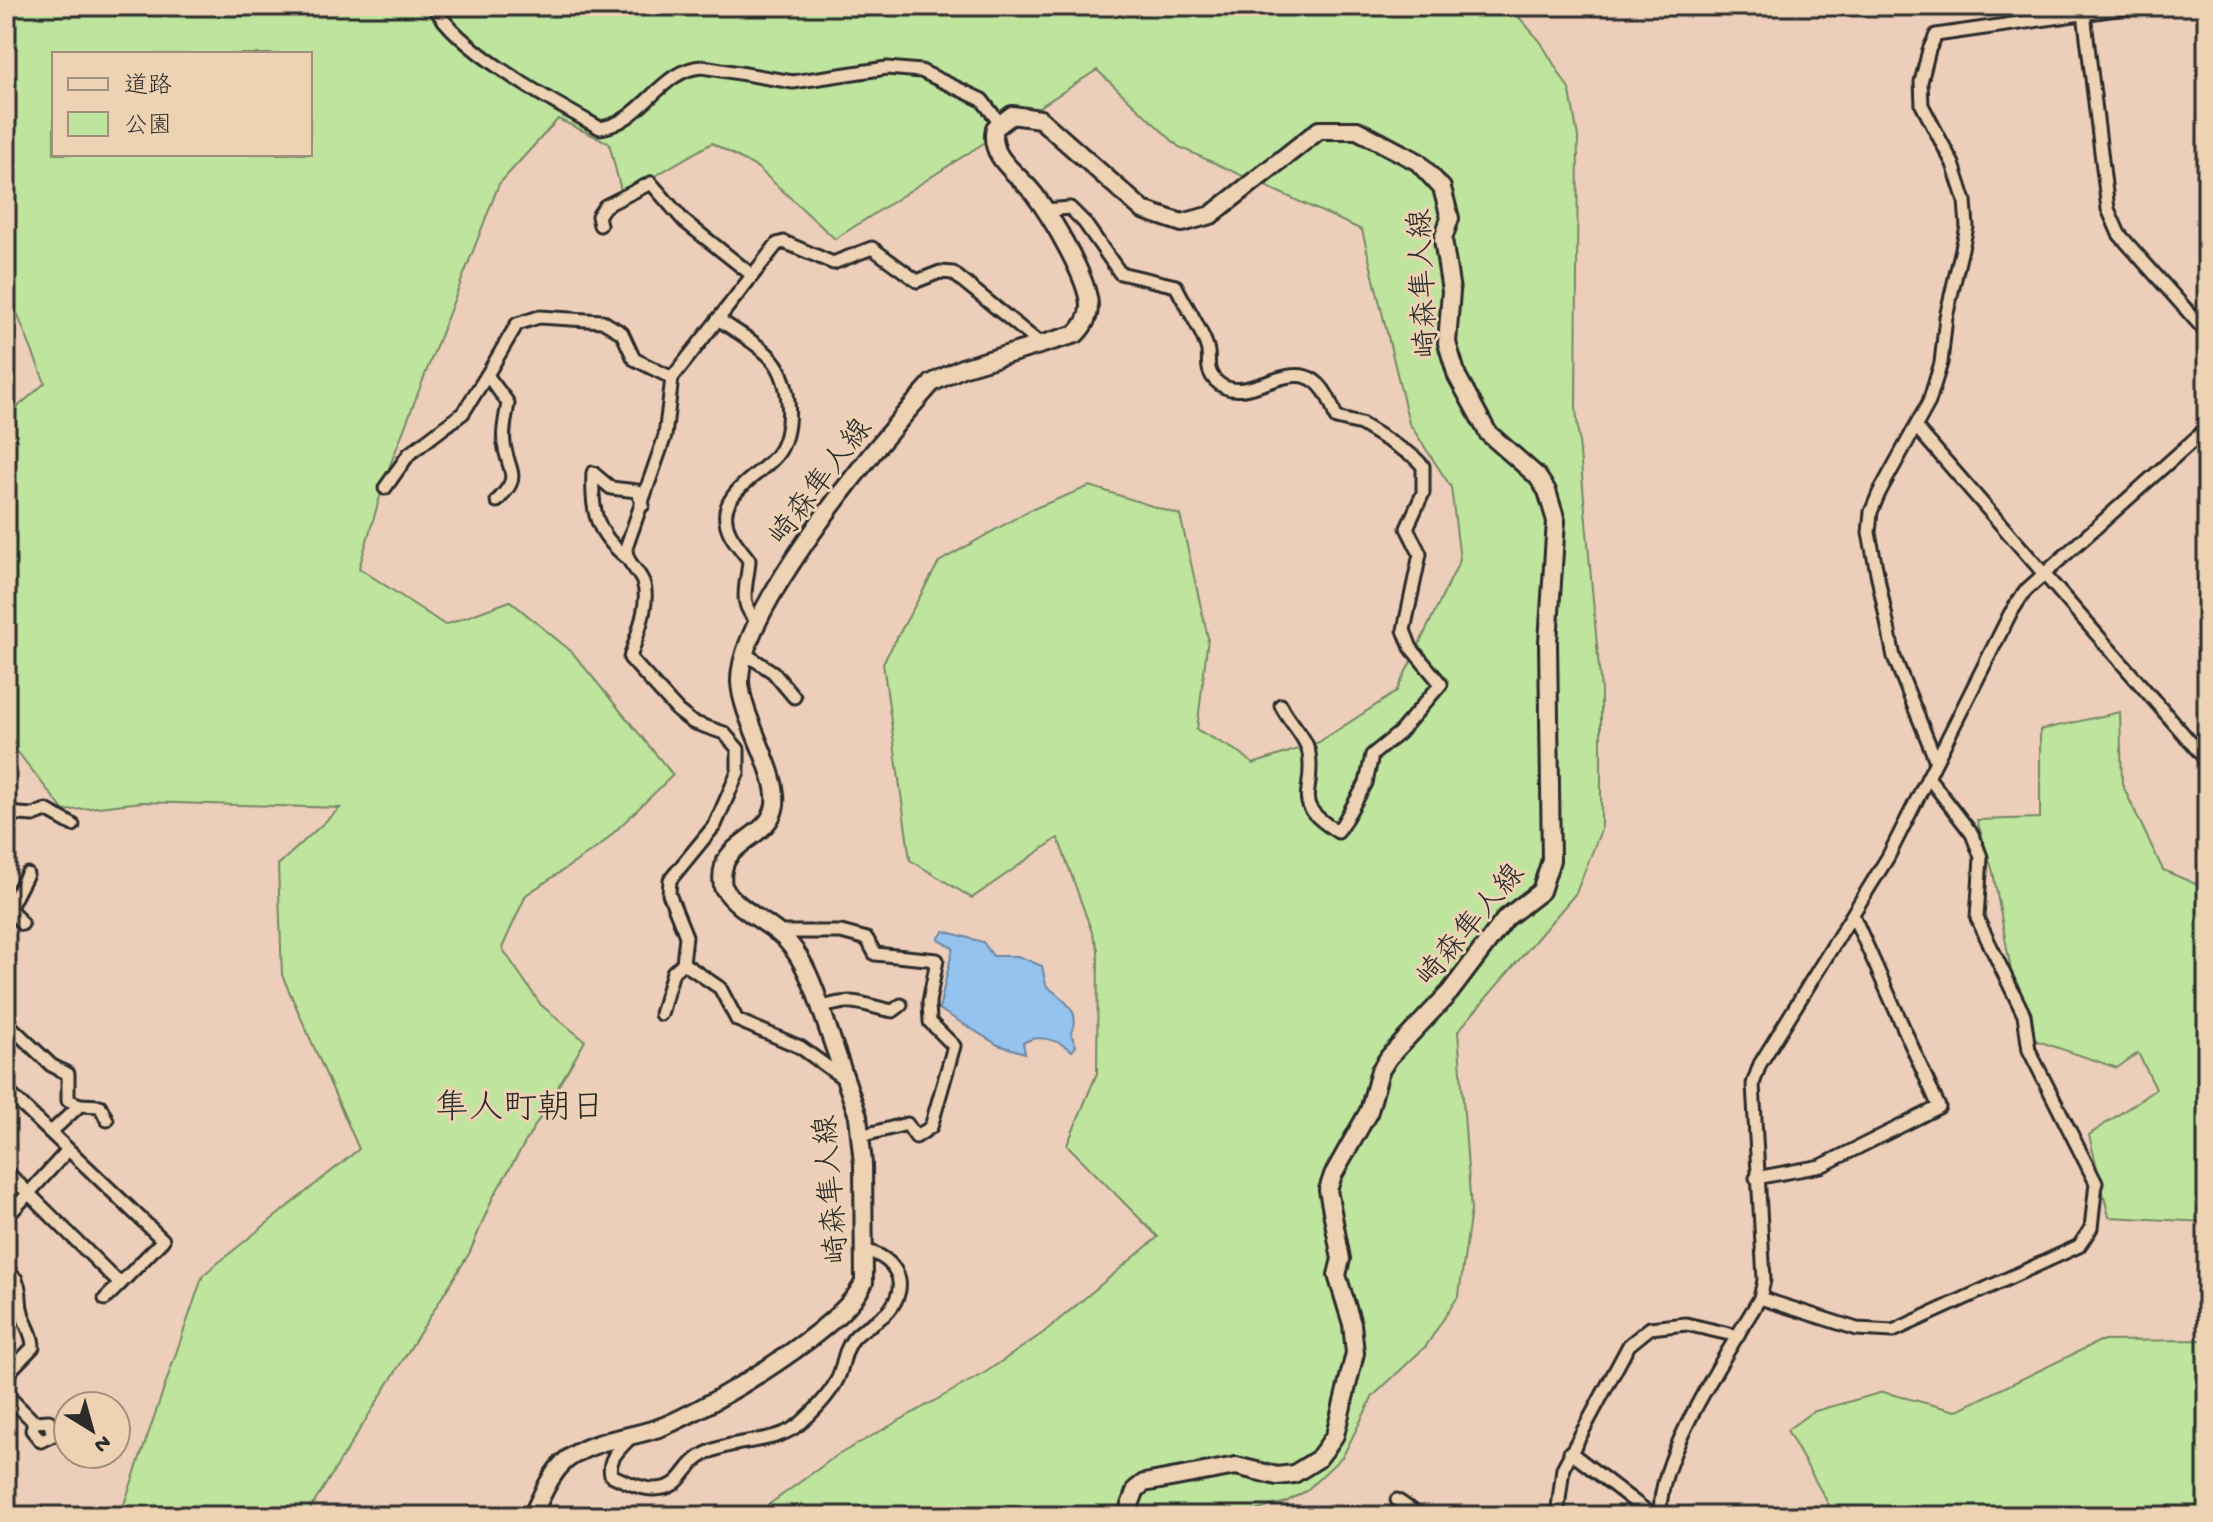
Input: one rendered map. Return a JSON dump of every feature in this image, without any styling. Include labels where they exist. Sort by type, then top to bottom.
[{"type":"main road","name":"崎森隼人線","points":[[532,1516],[555,1473],[570,1457],[603,1442],[662,1427],[747,1383],[837,1315],[859,1294],[864,1282],[858,1116],[807,971],[777,932],[733,900],[721,879],[730,852],[768,822],[774,807],[773,785],[740,682],[744,653],[792,560],[932,383],[962,368],[1076,334],[1086,322],[1089,307],[1079,276],[1045,210],[999,157],[993,134],[999,122],[1012,115],[1040,119],[1143,210],[1182,223],[1211,215],[1319,130],[1357,130],[1418,162],[1442,188],[1450,218],[1443,239],[1451,291],[1447,343],[1457,376],[1488,433],[1537,476],[1547,491],[1556,521],[1548,642],[1551,860],[1541,891],[1506,918],[1450,992],[1389,1057],[1380,1071],[1369,1111],[1333,1175],[1328,1190],[1341,1259],[1337,1275],[1352,1324],[1355,1353],[1335,1435],[1318,1459],[1294,1474],[1277,1476],[1225,1467],[1144,1483],[1136,1489],[1126,1516]]},
{"type":"street","points":[[434,6],[441,18],[490,60],[537,93],[600,128],[617,124],[631,115],[688,67],[793,82],[887,68],[921,71],[982,100],[999,122]]},
{"type":"street","points":[[1936,761],[1894,657],[1869,533],[1871,512],[1929,402],[1941,363],[1946,317],[1967,227],[1965,201],[1953,164],[1922,105],[1921,82],[1929,50],[1936,35],[2138,6]]},
{"type":"street","points":[[2084,13],[2108,209],[2119,234],[2207,333]]},
{"type":"street","points":[[600,225],[598,216],[605,206],[651,183],[684,221],[752,275]]},
{"type":"street","points":[[1045,210],[1070,208],[1120,273],[1176,286],[1207,349],[1207,368],[1216,381],[1228,390],[1248,390],[1284,375],[1301,377],[1324,390],[1336,418],[1361,424],[1413,456],[1423,466],[1423,493],[1407,528],[1420,554],[1404,630],[1411,648],[1441,684],[1399,733],[1372,755],[1366,783],[1355,797],[1338,832],[1310,812],[1305,792],[1309,752],[1281,705]]},
{"type":"street","points":[[626,557],[629,536],[643,505],[665,436],[672,378],[777,244],[784,242],[833,263],[872,248],[917,281],[940,272],[953,273],[1043,346]]},
{"type":"street","points":[[385,488],[409,454],[463,413],[517,324],[539,317],[602,321],[615,326],[634,359],[672,378]]},
{"type":"street","points":[[718,319],[772,359],[779,370],[789,409],[787,439],[777,455],[737,492],[726,511],[726,528],[749,560],[744,602],[748,614],[759,622]]},
{"type":"street","points":[[487,375],[508,403],[504,438],[513,472],[512,483],[497,501]]},
{"type":"street","points":[[1916,427],[2207,761]]},
{"type":"street","points":[[1661,1516],[1661,1488],[1673,1454],[1760,1298],[1764,1280],[1753,1084],[1760,1064],[1888,857],[2010,614],[2043,572],[2207,428]]},
{"type":"street","points":[[643,505],[637,491],[611,488],[593,473],[595,522],[604,538],[626,557],[644,583],[640,626],[630,658],[685,717],[724,733],[738,749],[740,763],[715,825],[670,880],[669,894],[686,936],[683,963],[673,972],[661,1014]]},
{"type":"street","points":[[744,653],[773,672],[794,697]]},
{"type":"street","points":[[1760,1298],[1857,1329],[1893,1331],[2079,1246],[2091,1228],[2096,1183],[2029,1050],[2024,1015],[1977,918],[1981,857],[1972,834],[1928,777]]},
{"type":"street","points":[[6,813],[33,815],[46,810],[73,825]]},
{"type":"street","points":[[22,924],[8,905],[27,874]]},
{"type":"street","points":[[1756,1178],[1821,1166],[1939,1107],[1853,915]]},
{"type":"street","points":[[777,932],[841,932],[867,939],[873,944],[875,954],[937,960],[930,986],[930,1022],[954,1046],[931,1127],[916,1137],[907,1124],[860,1136]]},
{"type":"street","points":[[683,963],[720,988],[737,1020],[800,1047],[843,1078]]},
{"type":"street","points":[[820,1008],[850,1000],[865,1001],[893,1011],[901,1005]]},
{"type":"street","points":[[6,1022],[51,1065],[68,1074],[68,1100],[80,1105],[100,1106],[107,1120]]},
{"type":"street","points":[[6,1090],[163,1240],[105,1299]]},
{"type":"street","points":[[51,1132],[80,1105]]},
{"type":"street","points":[[6,1218],[68,1150]]},
{"type":"street","points":[[6,1171],[120,1284]]},
{"type":"street","points":[[632,1436],[615,1453],[609,1466],[611,1475],[652,1489],[674,1485],[698,1458],[726,1445],[786,1434],[802,1422],[833,1387],[846,1349],[855,1335],[890,1310],[897,1295],[899,1277],[894,1266],[882,1254],[864,1250]]},
{"type":"street","points":[[6,1267],[16,1279],[22,1295],[22,1314],[32,1333],[33,1347],[6,1375]]},
{"type":"street","points":[[6,1289],[16,1279]]},
{"type":"street","points":[[1557,1516],[1563,1468],[1629,1345],[1650,1328],[1686,1324],[1738,1336]]},
{"type":"street","points":[[6,1394],[34,1422]]},
{"type":"street","points":[[1570,1452],[1653,1516]]},
{"type":"street","points":[[1397,1500],[1420,1516]]},
{"type":"green space","points":[[6,6],[1509,6],[1540,41],[1570,91],[1578,137],[1576,407],[1601,691],[1601,830],[1576,893],[1458,1031],[1471,1210],[1459,1295],[1426,1346],[1373,1396],[1343,1456],[1306,1491],[1286,1502],[1237,1516],[753,1516],[836,1456],[986,1372],[1043,1333],[1158,1237],[1067,1145],[1097,1073],[1098,949],[1058,838],[972,898],[910,860],[883,663],[939,562],[1028,511],[1090,486],[1180,515],[1208,638],[1197,730],[1241,753],[1253,764],[1319,742],[1396,692],[1460,560],[1451,487],[1409,423],[1362,230],[1179,147],[1097,70],[835,239],[758,168],[712,143],[622,195],[609,143],[558,119],[499,184],[387,473],[359,568],[445,625],[510,601],[572,652],[673,775],[601,845],[526,895],[502,948],[541,1005],[585,1041],[493,1197],[470,1252],[306,1516],[120,1516],[203,1275],[359,1149],[282,975],[278,865],[340,808],[142,802],[64,811],[6,737],[6,417],[45,383],[17,313],[6,299]]},
{"type":"green space","points":[[2120,712],[2122,784],[2163,870],[2207,889],[2207,1222],[2109,1217],[2089,1135],[2156,1089],[2138,1053],[2117,1068],[2023,1036],[1993,872],[1977,820],[2040,818],[2040,730]]},
{"type":"green space","points":[[2207,1340],[2207,1516],[1835,1516],[1787,1430],[1812,1412],[1883,1392],[1956,1411],[2100,1341]]},
{"type":"water","points":[[944,931],[983,942],[993,956],[1018,956],[1042,966],[1046,985],[1073,1012],[1075,1018],[1071,1034],[1076,1046],[1072,1051],[1041,1038],[1023,1043],[1025,1053],[998,1045],[939,1009],[953,948],[938,939]]},
{"type":"district","name":"隼人町朝日","points":[[520,1105]]}]
